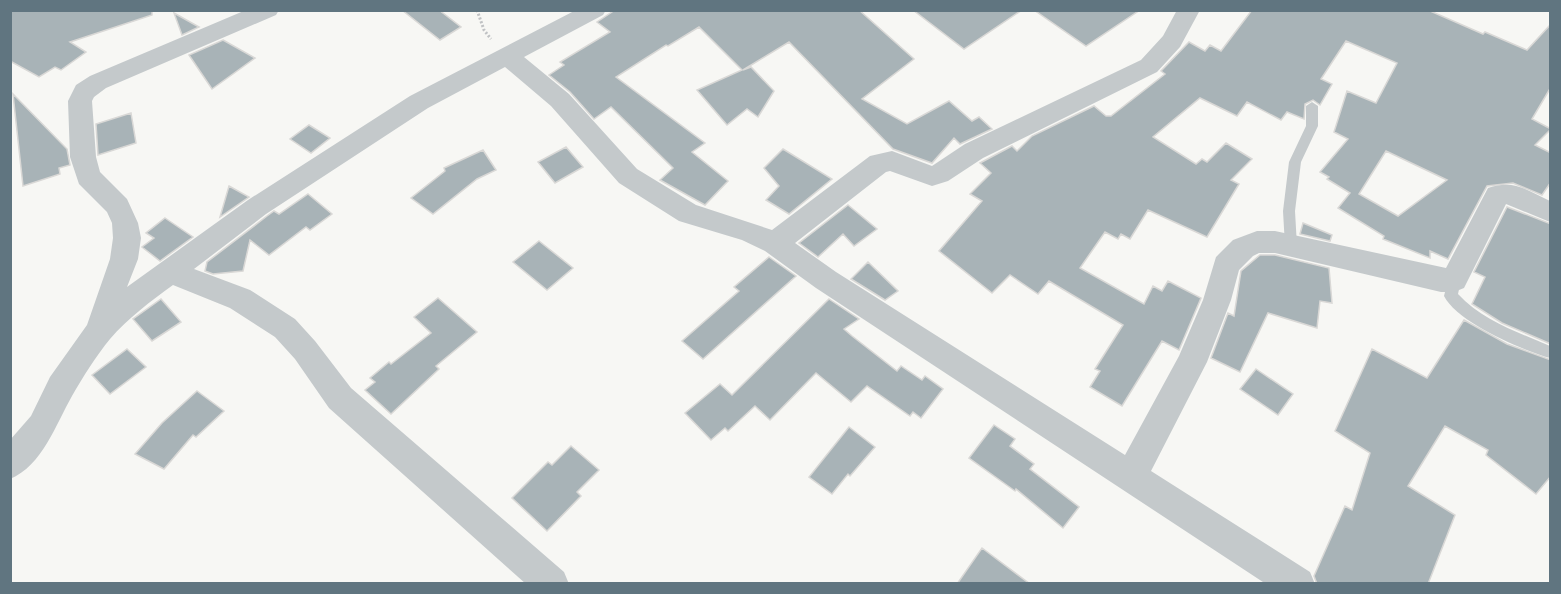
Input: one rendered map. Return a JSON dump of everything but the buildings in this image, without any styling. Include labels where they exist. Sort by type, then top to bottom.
[{"type":"street","points":[[100,330],[115,280],[124,259],[127,238],[125,223],[118,206],[88,177],[83,157],[80,101],[85,91],[107,78],[268,10]]},
{"type":"street","points":[[10,464],[42,426],[61,387],[100,330],[130,301],[257,207],[409,108],[595,10]]},
{"type":"street","points":[[775,243],[879,163],[892,161],[924,174],[932,176],[939,174],[974,151],[1149,66],[1172,41],[1189,10]]},
{"type":"street","points":[[508,57],[560,100],[628,176],[651,192],[688,213],[750,232],[775,243],[895,326],[1298,584]]},
{"type":"street","points":[[1131,476],[1192,362],[1217,300],[1226,265],[1242,248],[1257,242],[1275,242],[1441,280],[1454,280],[1497,195],[1510,194],[1551,212]]},
{"type":"street","points":[[169,271],[240,299],[285,328],[305,350],[340,398],[552,584]]},
{"type":"lane","points":[[1291,246],[1289,211],[1295,162],[1312,126],[1312,106]]},
{"type":"lane","points":[[1454,280],[1451,296],[1461,308],[1482,321],[1551,352]]}]
